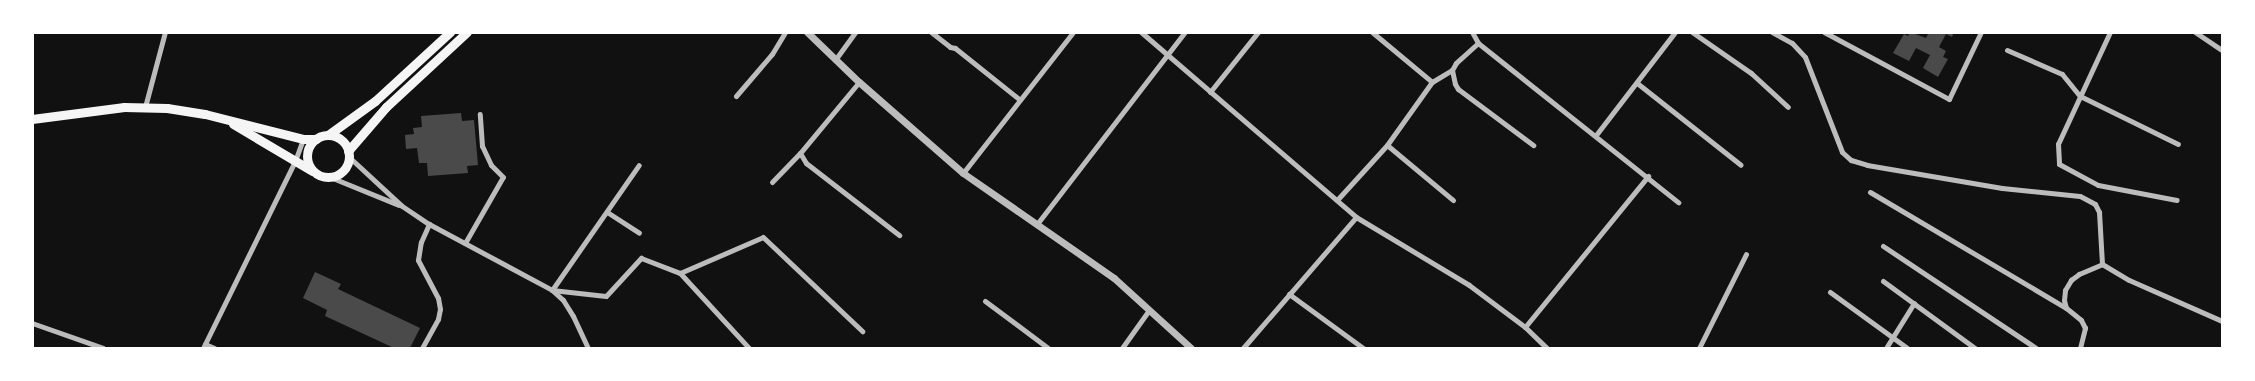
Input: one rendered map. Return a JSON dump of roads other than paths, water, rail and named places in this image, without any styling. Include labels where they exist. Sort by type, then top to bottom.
[{"type":"main road","points":[[32,119],[92,110],[145,107],[188,110],[302,138],[316,139],[328,135],[375,101],[450,32]]},
{"type":"main road","points":[[228,121],[319,175],[330,177],[341,173],[349,154],[386,107],[467,32]]},
{"type":"main road","points":[[328,135],[341,140],[349,154]]},
{"type":"main road","points":[[316,139],[311,144],[307,158],[309,165],[319,175]]},
{"type":"street","points":[[145,107],[165,32]]},
{"type":"street","points":[[736,96],[772,54],[785,32]]},
{"type":"street","points":[[807,32],[835,60],[963,173],[1114,278],[1191,348]]},
{"type":"street","points":[[835,60],[855,32]]},
{"type":"street","points":[[931,32],[950,47],[955,48],[1019,99]]},
{"type":"street","points":[[963,173],[1073,32]]},
{"type":"street","points":[[1141,32],[1356,217],[1469,285],[1525,326],[1547,348]]},
{"type":"street","points":[[1037,224],[1185,32]]},
{"type":"street","points":[[1210,92],[1258,32]]},
{"type":"street","points":[[1372,32],[1432,82]]},
{"type":"street","points":[[1472,32],[1478,43],[1648,176],[1678,202]]},
{"type":"street","points":[[1596,135],[1675,32]]},
{"type":"street","points":[[1692,32],[1751,73],[1788,107]]},
{"type":"street","points":[[1772,32],[1792,44],[1805,57],[1842,152],[1851,160],[1867,165],[2002,188],[2080,196],[2095,204],[2099,212],[2102,264]]},
{"type":"street","points":[[1824,32],[1949,99],[1982,32]]},
{"type":"street","points":[[2110,32],[2058,144],[2059,164],[2098,185],[2177,200]]},
{"type":"street","points":[[2195,32],[2222,50]]},
{"type":"street","points":[[1337,200],[1386,145],[1432,82],[1452,70],[1456,63],[1478,43]]},
{"type":"street","points":[[2007,50],[2062,74],[2080,96],[2178,144]]},
{"type":"street","points":[[1452,70],[1458,89],[1533,145]]},
{"type":"street","points":[[772,182],[860,82]]},
{"type":"street","points":[[1637,84],[1741,165]]},
{"type":"street","points":[[465,243],[503,177],[491,165],[482,146],[480,114]]},
{"type":"street","points":[[214,348],[204,347],[295,161],[302,138]]},
{"type":"street","points":[[1386,145],[1453,200]]},
{"type":"street","points":[[800,152],[806,163],[899,235]]},
{"type":"street","points":[[349,154],[402,206],[429,224],[552,290],[563,300],[573,316],[588,348]]},
{"type":"street","points":[[552,290],[639,165]]},
{"type":"street","points":[[1525,326],[1648,176]]},
{"type":"street","points":[[330,177],[402,206]]},
{"type":"street","points":[[1870,192],[2066,308],[2081,320],[2085,328],[2080,348]]},
{"type":"street","points":[[606,212],[639,234]]},
{"type":"street","points":[[1243,348],[1356,217]]},
{"type":"street","points":[[422,348],[438,318],[440,309],[438,298],[418,260],[421,242],[429,224]]},
{"type":"street","points":[[680,273],[763,236],[862,331]]},
{"type":"street","points":[[1883,246],[2036,348]]},
{"type":"street","points":[[1699,348],[1746,254]]},
{"type":"street","points":[[552,290],[606,296],[640,258],[680,273],[749,348]]},
{"type":"street","points":[[2066,308],[2064,300],[2065,290],[2071,280],[2102,264]]},
{"type":"street","points":[[2102,264],[2129,280],[2222,321]]},
{"type":"street","points":[[1883,281],[1975,348]]},
{"type":"street","points":[[1830,292],[1907,348]]},
{"type":"street","points":[[1289,294],[1363,348]]},
{"type":"street","points":[[985,301],[1048,348]]},
{"type":"street","points":[[1886,348],[1914,303]]},
{"type":"street","points":[[1122,348],[1149,310]]},
{"type":"street","points":[[32,323],[103,348]]}]
